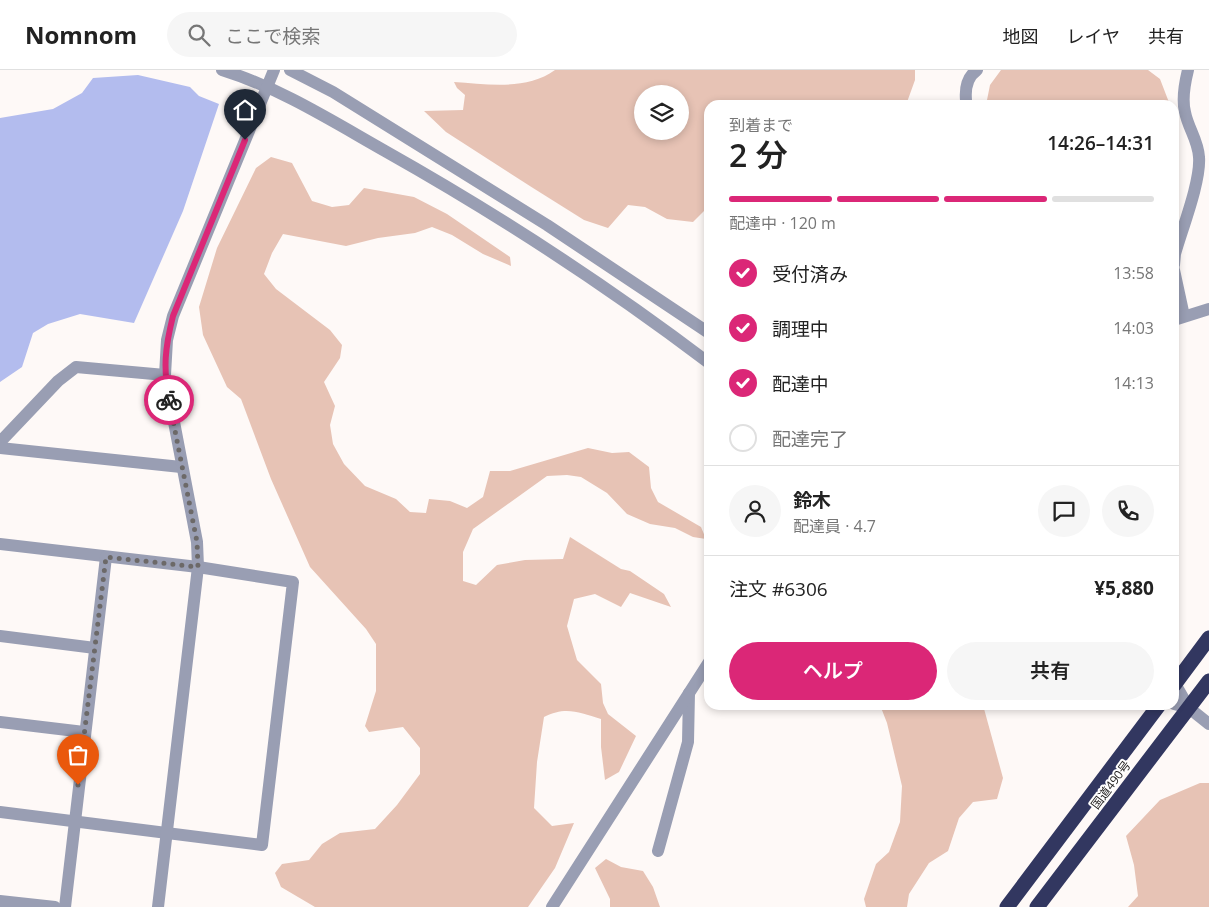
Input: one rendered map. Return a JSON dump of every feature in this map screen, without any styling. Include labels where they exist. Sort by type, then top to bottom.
[{"type":"highway","points":[[1179,677],[1209,638]]},
{"type":"highway","name":"国道490号","points":[[1181,706],[1209,680]]},
{"type":"highway","name":"国道490号","points":[[1007,907],[1155,710]]},
{"type":"highway","name":"国道490号","points":[[1036,907],[1178,710]]},
{"type":"street","points":[[222,70],[267,87],[322,114],[431,177],[531,238],[604,286],[704,359]]},
{"type":"street","points":[[158,907],[198,567],[197,542],[165,375],[167,340],[173,316],[274,70]]},
{"type":"street","points":[[290,70],[333,92],[547,225],[704,330]]},
{"type":"street","points":[[966,100],[967,82],[977,70]]},
{"type":"street","points":[[1179,240],[1204,154],[1185,112],[1184,98],[1188,70]]},
{"type":"street","points":[[1179,318],[1209,309]]},
{"type":"street","points":[[0,442],[58,380],[76,367],[165,375]]},
{"type":"street","points":[[0,448],[182,467]]},
{"type":"street","points":[[0,544],[198,567],[293,582],[262,845],[0,812]]},
{"type":"street","points":[[65,907],[106,557]]},
{"type":"street","points":[[0,636],[95,648]]},
{"type":"street","points":[[552,907],[704,670]]},
{"type":"street","points":[[658,851],[688,742],[689,693]]},
{"type":"street","points":[[1181,706],[1209,724]]},
{"type":"street","points":[[0,722],[84,732]]},
{"type":"street","points":[[0,901],[54,907]]},
{"type":"shaded area","points":[[555,70],[915,70],[915,80],[908,100],[704,100],[704,211],[693,222],[667,219],[645,207],[628,205],[608,228],[584,220],[533,188],[446,132],[424,111],[463,110],[465,95],[457,88],[454,82],[493,85],[519,84],[544,77]]},
{"type":"shaded area","points":[[1001,70],[1148,70],[1160,79],[1168,100],[987,100],[990,85]]},
{"type":"shaded area","points":[[271,157],[292,163],[312,201],[332,207],[349,205],[364,188],[414,197],[447,214],[510,257],[511,266],[483,254],[452,235],[432,227],[415,233],[378,238],[346,246],[283,234],[272,253],[264,274],[276,289],[330,330],[342,345],[340,358],[324,382],[335,406],[330,425],[333,444],[344,464],[365,486],[396,499],[410,512],[426,513],[429,499],[450,501],[467,508],[483,497],[490,471],[510,471],[588,448],[612,453],[629,452],[649,467],[651,488],[658,502],[701,527],[704,534],[704,539],[693,537],[675,528],[650,524],[627,514],[607,493],[581,477],[567,475],[547,476],[473,529],[463,552],[463,581],[476,585],[497,565],[525,560],[563,559],[570,537],[621,569],[630,571],[664,594],[671,607],[630,593],[621,607],[595,594],[574,599],[567,626],[577,660],[601,684],[603,703],[608,714],[636,736],[619,772],[605,780],[601,747],[601,719],[572,711],[559,712],[544,717],[537,762],[534,808],[552,826],[574,823],[555,868],[528,907],[315,907],[281,887],[275,873],[282,864],[309,860],[322,844],[340,833],[375,829],[397,805],[420,774],[420,748],[403,727],[369,732],[365,726],[376,691],[376,644],[366,629],[310,567],[271,479],[241,399],[227,387],[203,335],[199,307],[217,248],[256,168]]},
{"type":"shaded area","points":[[882,710],[984,710],[1003,778],[997,799],[973,802],[959,818],[948,851],[929,863],[909,894],[907,907],[866,907],[864,899],[876,864],[889,852],[900,822],[902,786],[887,723]]},
{"type":"shaded area","points":[[1200,783],[1209,783],[1209,907],[1128,907],[1138,896],[1134,865],[1126,836],[1160,800]]},
{"type":"shaded area","points":[[606,859],[621,867],[643,871],[653,887],[660,907],[610,907],[610,899],[595,868]]},
{"type":"water","points":[[138,75],[190,87],[199,96],[219,104],[183,211],[134,323],[80,314],[48,324],[33,333],[22,367],[0,382],[0,118],[53,109],[82,93],[93,78]]},
{"type":"way so far","points":[[78,785],[106,557],[198,567],[197,542],[169,400]]},
{"type":"route","points":[[169,400],[165,375],[167,340],[173,316],[245,140]]}]
